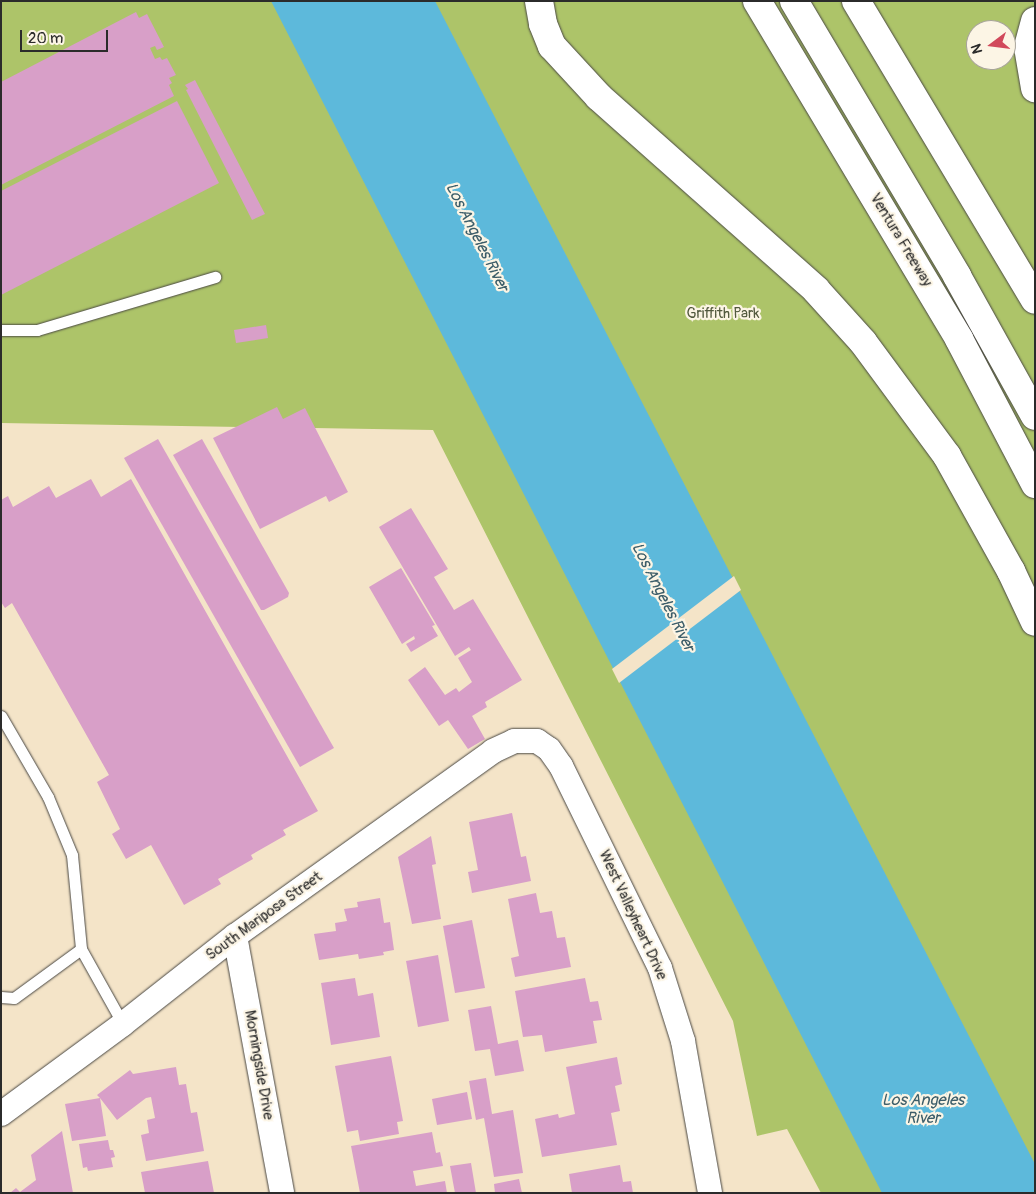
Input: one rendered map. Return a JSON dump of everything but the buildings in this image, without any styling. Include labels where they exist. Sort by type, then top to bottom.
[{"type":"highway","points":[[538,1],[543,24],[552,46],[598,97],[816,290],[873,355],[947,456],[1011,571],[1035,622]]},
{"type":"highway","name":"Ventura Freeway","points":[[757,1],[959,339],[1035,484]]},
{"type":"highway","points":[[794,1],[957,276],[1035,416]]},
{"type":"highway","points":[[856,1],[1035,300]]},
{"type":"highway","points":[[1035,21],[1028,47],[1035,88]]},
{"type":"street","name":"South Mariposa Street","points":[[1,1114],[123,1024],[235,936],[493,751],[514,741],[537,742]]},
{"type":"street","name":"West Valleyheart Drive","points":[[537,742],[549,749],[561,766],[660,968],[683,1041],[710,1193]]},
{"type":"street","name":"Morningside Drive","points":[[235,936],[282,1193]]},
{"type":"lane","points":[[1,330],[37,330],[215,277]]},
{"type":"lane","points":[[1,716],[48,797],[72,855],[81,949],[123,1024]]},
{"type":"lane","points":[[1,997],[14,998],[81,949]]},
{"type":"green space","name":"Griffith Park","points":[[1,1],[1035,1],[1035,1193],[821,1193],[787,1129],[757,1136],[733,1021],[433,430],[1,423]]},
{"type":"water","name":"Los Angeles River","points":[[271,1],[435,1],[1035,1164],[1035,1193],[882,1193]]},
{"type":"pier","points":[[734,576],[741,590],[619,683],[612,669]]}]
